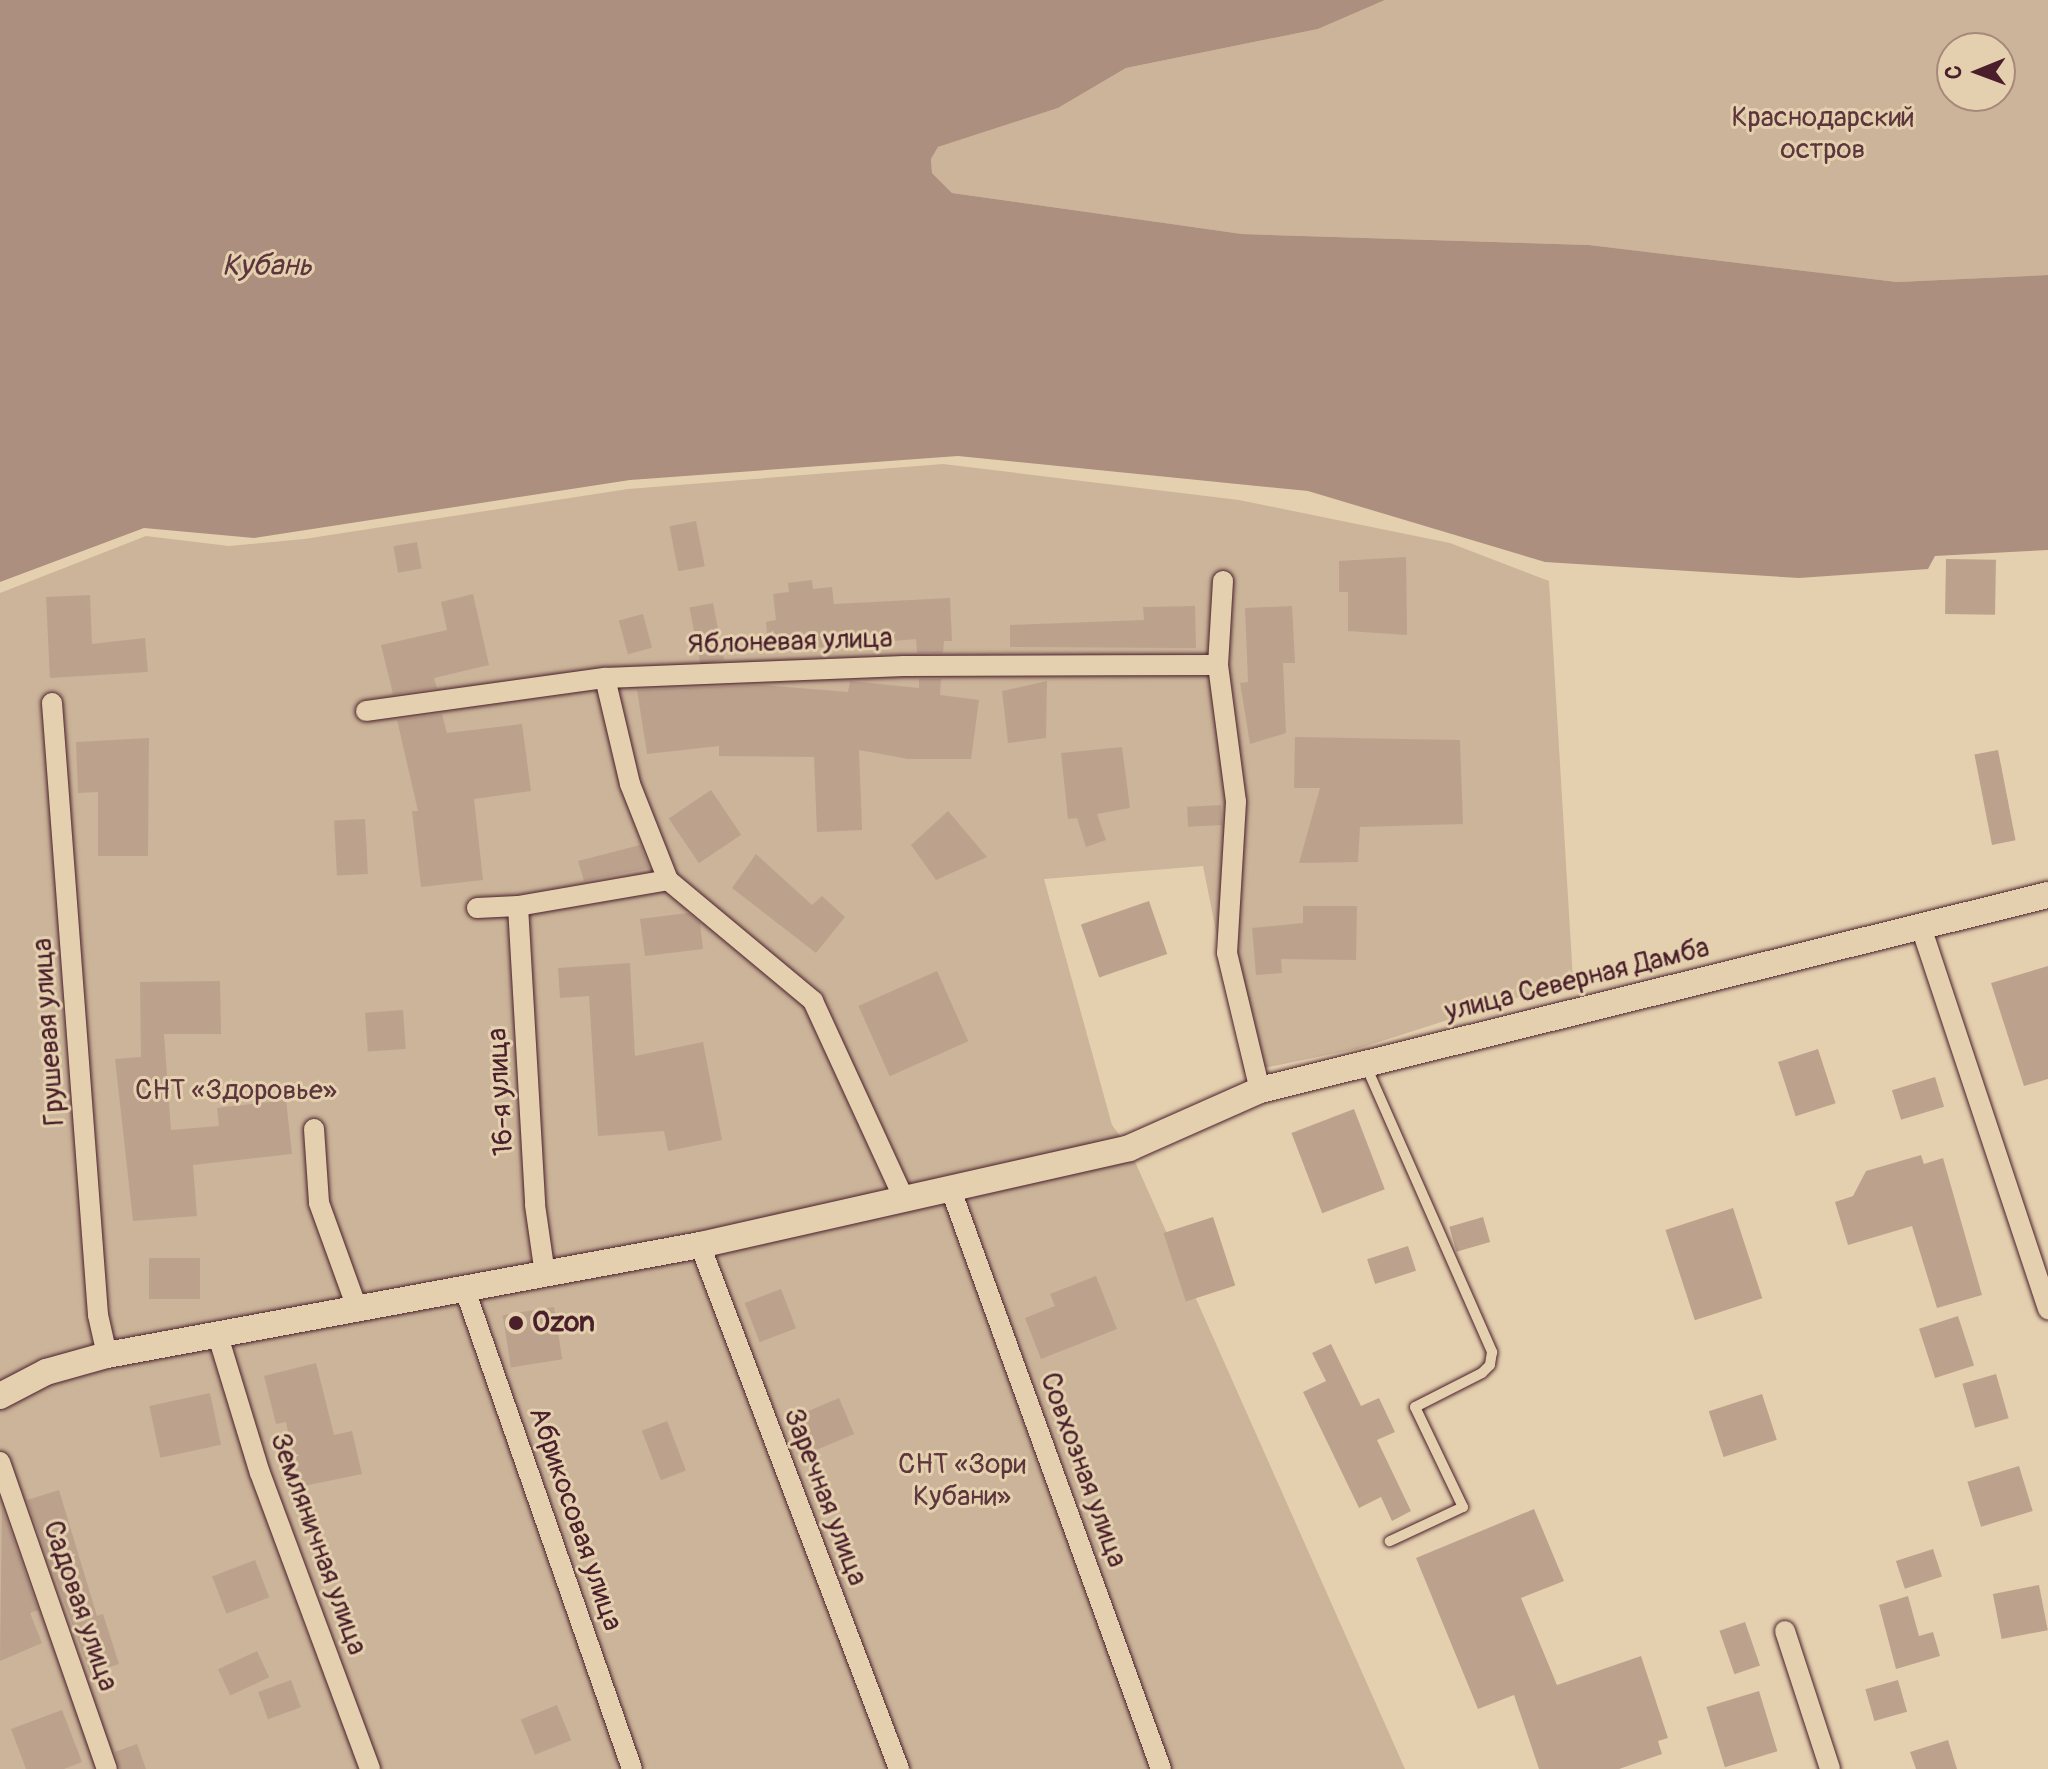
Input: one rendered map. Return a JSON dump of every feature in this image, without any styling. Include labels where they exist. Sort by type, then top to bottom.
[{"type":"street","points":[[1223,581],[1218,665],[1236,802],[1227,953],[1260,1090]]},
{"type":"street","name":"Яблоневая улица","points":[[366,711],[605,678],[904,666],[1218,665]]},
{"type":"street","points":[[605,678],[630,784],[668,880],[813,1001],[904,1199]]},
{"type":"street","name":"Грушевая улица","points":[[52,703],[98,1315],[107,1355]]},
{"type":"street","points":[[477,908],[518,906],[668,880]]},
{"type":"street","name":"улица Северная Дамба","points":[[0,1396],[46,1372],[107,1355],[700,1245],[1129,1148],[1260,1090],[2048,895]]},
{"type":"street","name":"16-я улица","points":[[518,906],[535,1205],[545,1274]]},
{"type":"street","points":[[1921,927],[2048,1309]]},
{"type":"street","points":[[314,1129],[319,1203],[357,1308]]},
{"type":"street","name":"Совхозная улица","points":[[951,1190],[1161,1769]]},
{"type":"street","name":"Заречная улица","points":[[700,1245],[899,1769]]},
{"type":"street","name":"Абрикосовая улица","points":[[464,1287],[632,1769]]},
{"type":"street","name":"Земляничная улица","points":[[218,1336],[260,1473],[370,1769]]},
{"type":"street","name":"Садовая улица","points":[[0,1462],[107,1769]]},
{"type":"street","points":[[1785,1631],[1830,1769]]},
{"type":"lane","points":[[1365,1064],[1492,1352],[1490,1365],[1482,1373],[1415,1407],[1463,1507],[1390,1541]]},
{"type":"green space","name":"Краснодарский остров","points":[[1385,0],[2048,0],[2048,275],[1897,282],[1589,245],[1242,234],[952,193],[932,173],[931,159],[938,147],[1058,108],[1126,68],[1318,29]]},
{"type":"green space","name":"СНТ «Зори Кубани»","points":[[943,464],[1239,500],[1450,543],[1549,581],[1573,980],[1357,1049],[1244,1072],[1203,866],[1044,879],[1112,1125],[1129,1148],[1405,1769],[0,1769],[0,593],[146,536],[229,546],[304,539],[628,489]]},
{"type":"water","name":"Кубань","points":[[0,0],[1385,0],[1318,29],[1126,68],[1058,108],[938,147],[931,159],[932,173],[952,193],[1242,234],[1589,245],[1897,282],[2048,275],[2048,550],[1935,556],[1928,569],[1799,578],[1545,562],[1308,491],[958,456],[630,480],[254,538],[144,528],[0,582]]},
{"type":"building","points":[[696,521],[705,566],[678,571],[669,526]]},
{"type":"building","points":[[417,542],[422,569],[398,573],[393,546]]},
{"type":"building","points":[[1406,557],[1407,635],[1348,631],[1348,592],[1339,592],[1339,561]]},
{"type":"building","points":[[1946,559],[1996,560],[1995,615],[1945,614]]},
{"type":"building","points":[[812,580],[813,589],[832,587],[834,604],[950,598],[952,641],[944,641],[943,653],[917,653],[916,639],[769,652],[766,622],[776,620],[773,594],[789,592],[788,583]]},
{"type":"building","points":[[473,594],[489,665],[434,678],[437,688],[393,694],[381,645],[447,630],[441,602]]},
{"type":"building","points":[[90,595],[92,644],[145,638],[148,672],[50,678],[46,597]]},
{"type":"building","points":[[713,603],[724,660],[701,665],[689,608]]},
{"type":"building","points":[[1195,606],[1196,648],[1010,647],[1010,625],[1144,620],[1143,607]]},
{"type":"building","points":[[1292,606],[1295,663],[1283,663],[1286,733],[1250,744],[1240,683],[1248,682],[1245,608]]},
{"type":"building","points":[[643,614],[652,648],[628,654],[619,620]]},
{"type":"building","points":[[919,679],[941,679],[940,695],[979,700],[971,759],[908,759],[859,750],[862,830],[817,832],[814,757],[719,756],[719,746],[647,754],[637,690],[762,685],[848,692],[850,681],[919,688]]},
{"type":"building","points":[[1047,681],[1046,738],[1008,743],[1002,691]]},
{"type":"building","points":[[442,714],[447,733],[522,724],[531,791],[474,799],[483,880],[421,887],[412,811],[418,811],[397,720]]},
{"type":"building","points":[[1295,737],[1460,740],[1463,824],[1360,827],[1358,862],[1299,863],[1320,788],[1294,788]]},
{"type":"building","points":[[149,738],[148,856],[98,856],[98,792],[78,793],[76,742]]},
{"type":"building","points":[[1122,747],[1130,808],[1097,814],[1106,840],[1086,847],[1077,818],[1068,819],[1061,753]]},
{"type":"building","points":[[1998,750],[2016,840],[1992,845],[1974,755]]},
{"type":"building","points":[[711,790],[741,835],[699,863],[669,819]]},
{"type":"building","points":[[1221,805],[1222,825],[1188,827],[1187,807]]},
{"type":"building","points":[[948,811],[987,857],[936,880],[911,845]]},
{"type":"building","points":[[365,819],[368,874],[337,876],[334,821]]},
{"type":"building","points":[[640,845],[649,868],[584,881],[578,861]]},
{"type":"building","points":[[756,854],[812,905],[822,896],[845,917],[816,953],[732,888]]},
{"type":"building","points":[[1149,901],[1167,954],[1099,977],[1081,924]]},
{"type":"building","points":[[1303,906],[1357,906],[1356,960],[1281,959],[1282,973],[1256,975],[1252,928],[1303,923]]},
{"type":"building","points":[[688,913],[700,923],[703,949],[645,956],[640,919]]},
{"type":"building","points":[[630,963],[635,1056],[703,1042],[722,1140],[668,1151],[664,1131],[598,1136],[589,996],[560,998],[558,968]]},
{"type":"building","points":[[2048,966],[2048,1079],[2024,1086],[1991,983]]},
{"type":"building","points":[[937,971],[968,1041],[890,1076],[858,1006]]},
{"type":"building","points":[[220,981],[221,1034],[164,1034],[171,1130],[219,1126],[217,1108],[286,1100],[292,1154],[193,1165],[197,1216],[133,1221],[115,1059],[141,1057],[140,982]]},
{"type":"building","points":[[403,1010],[406,1049],[368,1052],[365,1013]]},
{"type":"building","points":[[1818,1049],[1836,1103],[1796,1116],[1778,1062]]},
{"type":"building","points":[[1935,1077],[1944,1107],[1901,1120],[1892,1090]]},
{"type":"building","points":[[1354,1109],[1385,1189],[1322,1213],[1291,1133]]},
{"type":"building","points":[[1921,1155],[1924,1164],[1943,1158],[1982,1295],[1937,1308],[1912,1226],[1848,1245],[1835,1202],[1853,1196],[1866,1171]]},
{"type":"building","points":[[1733,1208],[1762,1298],[1695,1320],[1665,1230]]},
{"type":"building","points":[[1213,1217],[1235,1285],[1186,1302],[1164,1233]]},
{"type":"building","points":[[1483,1217],[1490,1242],[1457,1252],[1449,1227]]},
{"type":"building","points":[[1408,1246],[1416,1271],[1375,1284],[1367,1259]]},
{"type":"building","points":[[149,1258],[200,1258],[200,1299],[149,1299]]},
{"type":"building","points":[[1096,1276],[1117,1329],[1041,1359],[1025,1318],[1055,1306],[1050,1294]]},
{"type":"building","points":[[781,1289],[796,1328],[760,1342],[745,1303]]},
{"type":"building","points":[[554,1307],[562,1359],[511,1367],[503,1315]]},
{"type":"building","points":[[1958,1316],[1974,1365],[1935,1378],[1919,1329]]},
{"type":"building","points":[[1331,1344],[1361,1406],[1379,1398],[1395,1432],[1377,1440],[1411,1511],[1392,1521],[1381,1497],[1359,1508],[1303,1392],[1326,1381],[1312,1353]]},
{"type":"building","points":[[316,1363],[334,1435],[352,1431],[362,1474],[299,1487],[286,1422],[276,1424],[264,1376]]},
{"type":"building","points":[[1996,1374],[2009,1418],[1975,1428],[1962,1384]]},
{"type":"building","points":[[210,1393],[221,1445],[160,1458],[149,1406]]},
{"type":"building","points":[[1762,1394],[1777,1440],[1724,1457],[1709,1411]]},
{"type":"building","points":[[839,1398],[854,1434],[814,1451],[798,1415]]},
{"type":"building","points":[[667,1421],[686,1470],[661,1480],[642,1431]]},
{"type":"building","points":[[2019,1466],[2033,1511],[1981,1527],[1967,1482]]},
{"type":"building","points":[[59,1490],[97,1616],[103,1614],[119,1664],[90,1673],[27,1500]]},
{"type":"building","points":[[2,1508],[38,1610],[30,1613],[42,1643],[0,1661]]},
{"type":"building","points":[[1534,1509],[1564,1581],[1521,1598],[1557,1685],[1641,1656],[1668,1738],[1658,1741],[1662,1754],[1619,1769],[1539,1769],[1514,1695],[1478,1709],[1416,1558]]},
{"type":"building","points":[[1933,1549],[1942,1577],[1905,1589],[1896,1561]]},
{"type":"building","points":[[255,1560],[269,1597],[226,1614],[212,1576]]},
{"type":"building","points":[[2039,1585],[2048,1630],[2002,1639],[1993,1594]]},
{"type":"building","points":[[1908,1596],[1919,1636],[1933,1632],[1940,1656],[1896,1669],[1879,1605]]},
{"type":"building","points":[[1745,1622],[1760,1665],[1734,1674],[1719,1631]]},
{"type":"building","points":[[257,1651],[269,1677],[230,1695],[218,1669]]},
{"type":"building","points":[[291,1680],[301,1707],[268,1719],[258,1692]]},
{"type":"building","points":[[1898,1680],[1907,1712],[1874,1721],[1865,1689]]},
{"type":"building","points":[[1759,1691],[1777,1751],[1725,1767],[1706,1707]]},
{"type":"building","points":[[557,1705],[571,1740],[535,1755],[521,1720]]},
{"type":"building","points":[[62,1710],[82,1762],[64,1769],[26,1769],[11,1729]]},
{"type":"building","points":[[1948,1740],[1957,1769],[1916,1769],[1910,1752]]},
{"type":"building","points":[[137,1744],[146,1769],[120,1769],[115,1752]]},
{"type":"place","name":"Ozon","points":[[516,1323]]},
{"type":"park label","name":"СНТ «Здоровье»","points":[[236,1091]]}]
